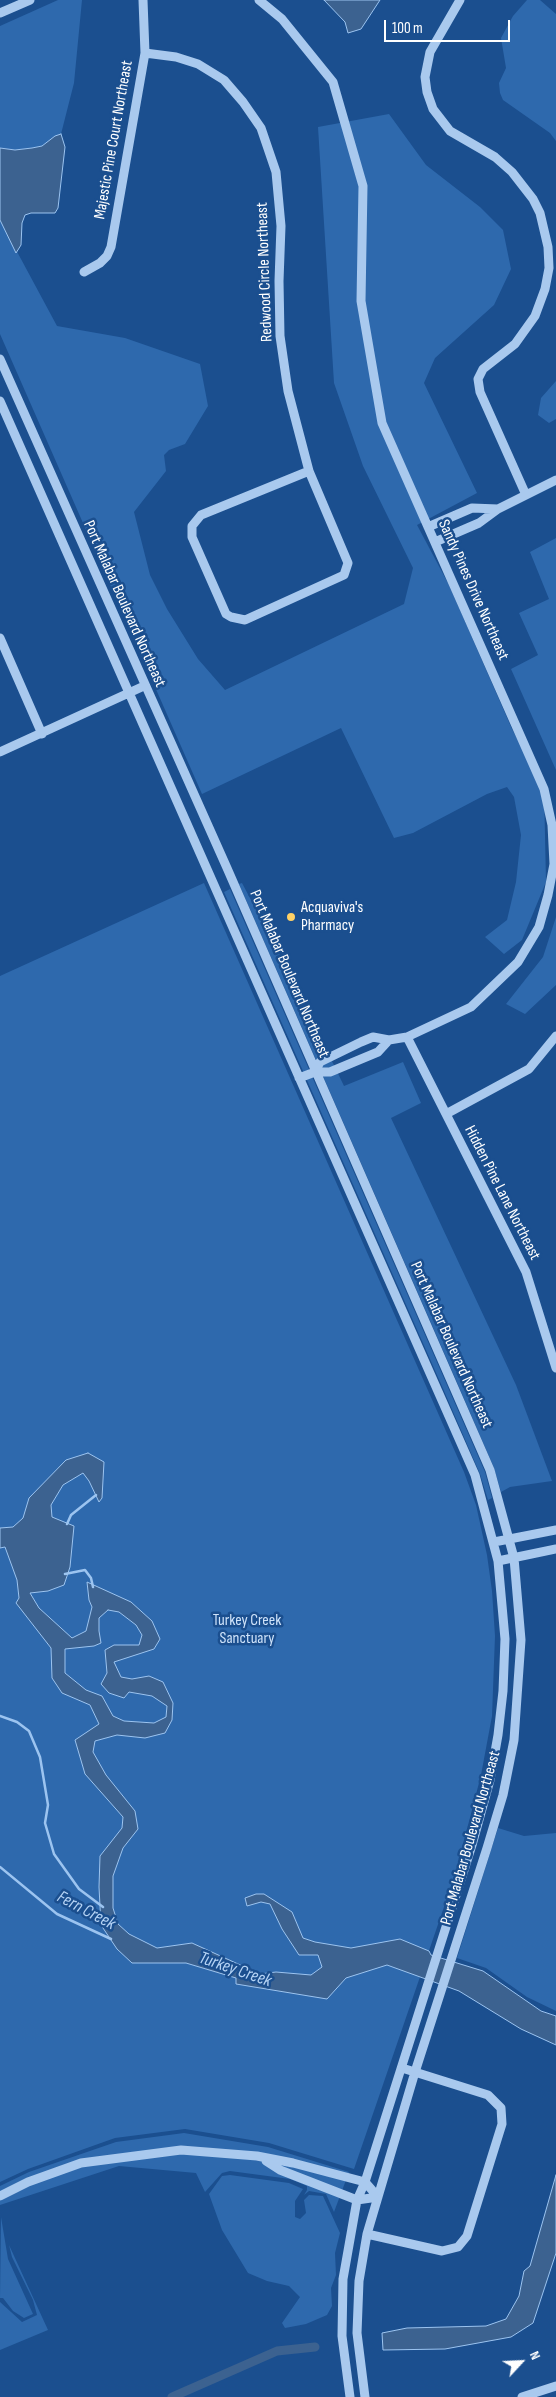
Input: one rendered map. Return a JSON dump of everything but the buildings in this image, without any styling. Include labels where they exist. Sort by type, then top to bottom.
[{"type":"street","points":[[0,13],[30,0]]},
{"type":"street","name":"Majestic Pine Court Northeast","points":[[84,272],[100,263],[107,256],[111,247],[145,54],[143,0]]},
{"type":"street","name":"Sandy Pines Drive Northeast","points":[[259,0],[282,19],[332,82],[363,186],[360,301],[382,423],[544,789],[552,825],[554,864],[539,928],[518,962],[471,1007],[407,1037],[389,1040],[378,1052],[346,1066],[326,1074],[315,1072],[299,1078]]},
{"type":"street","points":[[460,0],[430,52],[425,77],[427,92],[433,109],[450,131],[495,157],[524,186],[540,213],[548,247],[549,268],[545,289],[535,316],[515,344],[484,369],[478,379],[480,392],[526,495]]},
{"type":"street","name":"Redwood Circle Northeast","points":[[145,54],[176,58],[198,64],[224,80],[243,102],[261,128],[276,172],[282,226],[279,281],[280,336],[287,382],[309,471],[346,558],[347,570],[344,575],[245,620],[231,618],[226,614],[192,537],[192,526],[201,515],[309,471]]},
{"type":"street","name":"Port Malabar Boulevard Northeast","points":[[0,359],[490,1470],[514,1558],[521,1640],[514,1740],[503,1795],[415,2072],[367,2234],[359,2282],[357,2334],[365,2397]]},
{"type":"street","name":"Port Malabar Boulevard Northeast","points":[[0,401],[475,1475],[498,1561],[505,1639],[503,1691],[498,1735],[485,1798],[450,1916],[365,2182],[357,2200],[344,2279],[342,2336],[350,2397]]},
{"type":"street","points":[[435,542],[469,527],[556,480]]},
{"type":"street","points":[[428,527],[472,508],[498,510]]},
{"type":"street","points":[[462,512],[469,527]]},
{"type":"street","points":[[0,638],[42,734]]},
{"type":"street","points":[[0,752],[144,686]]},
{"type":"street","points":[[180,808],[196,800]]},
{"type":"street","points":[[446,1114],[529,1069],[556,1036]]},
{"type":"street","points":[[315,1072],[320,1062],[361,1042],[373,1037],[389,1040]]},
{"type":"street","name":"Hidden Pine Lane Northeast","points":[[407,1037],[526,1272],[556,1368]]},
{"type":"street","points":[[494,1542],[556,1530]]},
{"type":"street","points":[[498,1561],[556,1549]]},
{"type":"street","points":[[505,1639],[521,1640]]},
{"type":"street","points":[[498,1735],[514,1740]]},
{"type":"street","points":[[367,2234],[442,2251],[458,2247],[467,2236],[502,2124],[501,2108],[488,2095],[402,2068]]},
{"type":"street","points":[[0,2196],[28,2182],[81,2162],[180,2150],[257,2156],[294,2163],[365,2182],[378,2197]]},
{"type":"street","points":[[257,2156],[280,2170],[357,2200],[378,2197]]},
{"type":"street","points":[[522,2397],[556,2386]]},
{"type":"green space","points":[[58,0],[82,0],[74,83],[61,134],[42,146],[15,150],[0,148],[0,26]]},
{"type":"green space","points":[[527,0],[540,0],[556,14],[556,141],[550,133],[503,100],[500,93],[499,83],[506,68],[501,38],[513,16]]},
{"type":"green space","points":[[389,114],[426,165],[480,207],[503,230],[511,269],[494,305],[435,358],[424,383],[477,493],[417,525],[449,585],[512,729],[544,789],[546,882],[522,940],[504,954],[485,937],[507,920],[516,882],[521,835],[514,797],[507,787],[487,794],[413,833],[394,838],[341,728],[202,794],[0,334],[0,220],[57,326],[125,338],[200,364],[208,406],[185,444],[169,450],[164,455],[166,471],[134,512],[150,575],[167,609],[198,659],[225,690],[404,604],[413,568],[363,466],[334,383],[318,127]]},
{"type":"green space","points":[[556,381],[556,419],[549,423],[538,415],[541,398]]},
{"type":"green space","points":[[556,538],[556,770],[511,669],[538,655],[519,613],[549,599],[530,552]]},
{"type":"green space","name":"Turkey Creek Sanctuary","points":[[204,883],[464,1472],[476,1505],[487,1555],[492,1591],[495,1636],[492,1716],[481,1775],[456,1872],[354,2169],[269,2143],[185,2129],[115,2138],[28,2169],[0,2182],[0,976]]},
{"type":"green space","points":[[242,883],[289,972],[344,1086],[403,1062],[421,1103],[391,1118],[516,1385],[552,1481],[510,1487],[501,1492],[494,1468],[239,884]]},
{"type":"green space","points":[[230,889],[485,1472],[492,1498],[488,1500],[480,1474],[441,1384],[224,892]]},
{"type":"green space","points":[[556,917],[556,985],[525,1014],[506,1004],[543,957]]},
{"type":"green space","points":[[498,1828],[524,1836],[556,1833],[556,2011],[527,1997],[486,1968],[457,1958]]},
{"type":"green space","points":[[184,2133],[268,2147],[349,2172],[334,2212],[326,2194],[309,2191],[304,2195],[307,2186],[290,2179],[230,2171],[222,2173],[205,2192],[196,2173],[119,2166],[0,2205],[0,2186],[29,2172],[116,2142]]},
{"type":"green space","points":[[230,2175],[289,2183],[303,2189],[295,2201],[295,2217],[300,2219],[306,2213],[304,2200],[309,2195],[323,2196],[340,2233],[335,2253],[336,2275],[331,2288],[332,2306],[327,2315],[306,2324],[285,2328],[282,2323],[300,2297],[289,2286],[267,2281],[248,2273],[222,2230],[209,2194],[222,2176]]},
{"type":"green space","points":[[1,2217],[8,2259],[33,2314],[24,2318],[13,2311],[3,2298],[0,2298]]},
{"type":"green space","points":[[9,2245],[48,2330],[0,2350],[0,2302],[22,2322],[37,2315],[33,2300],[12,2257]]},
{"type":"water","points":[[324,0],[380,0],[361,29],[348,33],[345,22]]},
{"type":"water","points":[[61,134],[65,147],[58,208],[55,213],[31,213],[25,215],[22,223],[21,245],[16,253],[0,220],[0,148],[15,150],[42,146],[55,136]]},
{"type":"water","points":[[88,1453],[104,1462],[102,1498],[99,1502],[83,1473],[63,1485],[51,1505],[52,1517],[74,1526],[70,1567],[64,1585],[48,1591],[30,1593],[39,1608],[72,1638],[86,1631],[92,1607],[89,1600],[87,1582],[131,1602],[152,1621],[160,1639],[154,1649],[114,1662],[121,1677],[132,1679],[149,1676],[163,1682],[173,1703],[172,1720],[165,1733],[145,1738],[117,1735],[95,1741],[93,1752],[106,1775],[135,1811],[138,1829],[123,1848],[113,1876],[113,1908],[118,1924],[129,1934],[157,1948],[192,1943],[260,1974],[276,1972],[311,1975],[322,1967],[318,1955],[299,1955],[282,1929],[270,1904],[261,1902],[247,1906],[245,1898],[256,1894],[264,1894],[292,1912],[303,1938],[351,1948],[400,1939],[429,1951],[431,1955],[483,1971],[541,2011],[556,2016],[556,2045],[521,2029],[459,1991],[387,1965],[346,1978],[327,1999],[236,1984],[236,1978],[186,1963],[132,1963],[117,1949],[101,1925],[100,1856],[122,1828],[123,1817],[85,1774],[75,1740],[99,1724],[90,1705],[62,1693],[52,1678],[51,1648],[16,1603],[19,1598],[17,1580],[5,1547],[0,1548],[0,1528],[13,1527],[23,1518],[29,1498],[66,1460]],"holes":[[[108,1610],[119,1612],[136,1625],[142,1635],[139,1645],[114,1645],[105,1650],[107,1673],[101,1684],[109,1693],[124,1698],[129,1692],[152,1696],[167,1706],[166,1717],[154,1723],[124,1721],[113,1716],[102,1696],[86,1690],[65,1673],[65,1649],[94,1646],[101,1643],[99,1618]]]},
{"type":"water","points":[[556,2175],[556,2253],[533,2323],[511,2337],[445,2349],[383,2350],[382,2333],[407,2328],[486,2326],[506,2319],[519,2296],[524,2271],[530,2266]]},
{"type":"waterway","name":"Turkey Creek","points":[[67,1524],[71,1515],[96,1495]]},
{"type":"waterway","name":"Turkey Creek","points":[[65,1574],[85,1570],[91,1578],[93,1587]]},
{"type":"waterway","points":[[0,1716],[17,1722],[29,1731],[40,1757],[48,1805],[45,1823],[54,1854],[79,1889],[103,1907]]},
{"type":"waterway","name":"Fern Creek","points":[[0,1867],[57,1914],[111,1939]]},
{"type":"waterway","points":[[172,2397],[277,2351],[315,2347]]},
{"type":"place","name":"Acquaviva's Pharmacy","points":[[291,917]]}]
